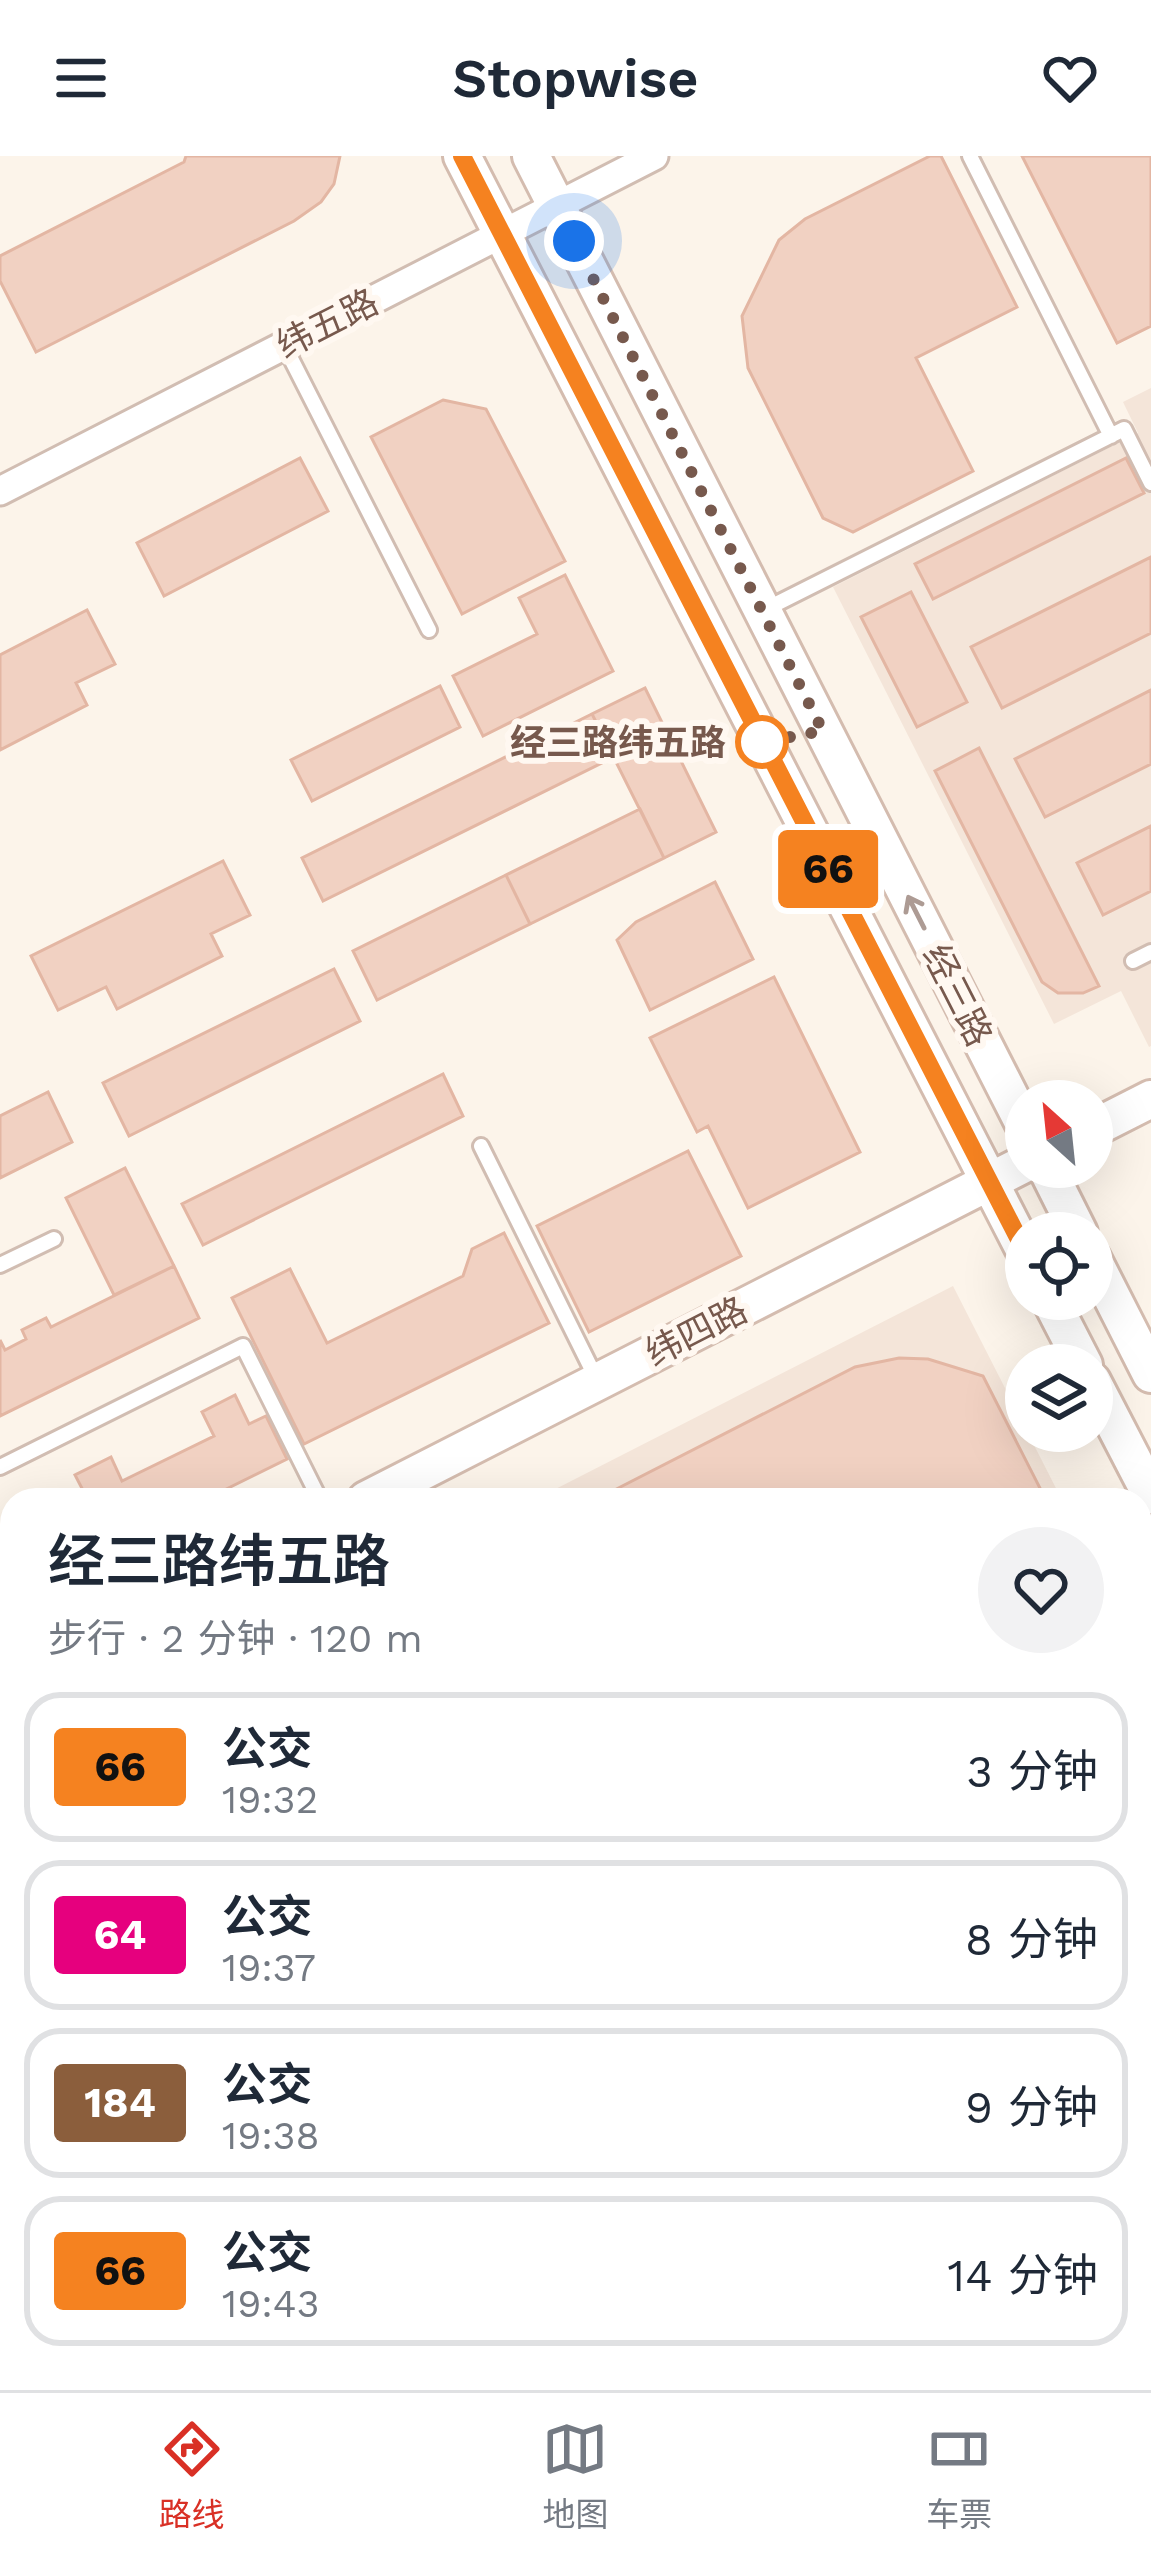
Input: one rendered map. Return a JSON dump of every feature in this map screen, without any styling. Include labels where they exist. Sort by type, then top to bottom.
[{"type":"main road","name":"经三路","points":[[462,156],[1005,1212]]},
{"type":"main road","name":"经三路","points":[[531,156],[1005,1088]]},
{"type":"main road","points":[[1113,1118],[1151,1099]]},
{"type":"main road","name":"纬四路","points":[[390,1488],[1005,1173]]},
{"type":"main road","points":[[1113,1299],[1151,1374]]},
{"type":"main road","points":[[1113,1422],[1147,1488]]},
{"type":"street","name":"纬五路","points":[[0,490],[654,156]]},
{"type":"lane","points":[[970,156],[1111,436]]},
{"type":"lane","points":[[284,345],[429,630]]},
{"type":"lane","points":[[762,611],[1124,429],[1151,483]]},
{"type":"lane","points":[[1133,961],[1151,952]]},
{"type":"lane","points":[[481,1146],[598,1382]]},
{"type":"lane","points":[[0,1265],[54,1239]]},
{"type":"lane","points":[[0,1467],[243,1346],[314,1488]]},
{"type":"shaded area","points":[[1151,388],[1149,1047],[1121,991],[1054,1024],[833,587],[1138,433],[1123,402]]},
{"type":"shaded area","points":[[953,1286],[1005,1388],[1005,1452],[1038,1452],[1056,1488],[557,1488]]},
{"type":"building","points":[[186,156],[340,156],[334,184],[321,202],[294,221],[36,352],[0,281],[0,256],[184,162]]},
{"type":"building","points":[[930,156],[941,156],[1017,307],[916,358],[973,471],[853,532],[823,518],[748,368],[742,316],[779,240],[805,219]]},
{"type":"building","points":[[1022,156],[1151,156],[1151,326],[1117,343]]},
{"type":"building","points":[[443,400],[486,409],[565,561],[462,614],[371,437]]},
{"type":"building","points":[[300,458],[328,511],[164,596],[137,543]]},
{"type":"building","points":[[1126,458],[1144,493],[933,599],[915,564]]},
{"type":"building","points":[[1151,557],[1151,633],[1002,708],[971,647]]},
{"type":"building","points":[[565,575],[613,671],[483,736],[453,676],[537,634],[519,598]]},
{"type":"building","points":[[911,592],[967,702],[917,727],[861,617]]},
{"type":"building","points":[[87,610],[115,664],[76,683],[87,705],[0,750],[0,655]]},
{"type":"building","points":[[440,686],[460,727],[312,801],[291,760]]},
{"type":"building","points":[[645,688],[716,832],[664,858],[592,714]]},
{"type":"building","points":[[1151,690],[1151,764],[1045,817],[1015,759]]},
{"type":"building","points":[[592,714],[614,757],[323,901],[302,858]]},
{"type":"building","points":[[979,748],[1099,986],[1083,993],[1058,993],[1042,982],[935,771]]},
{"type":"building","points":[[640,809],[664,858],[530,924],[506,875]]},
{"type":"building","points":[[1151,826],[1151,891],[1103,915],[1077,863]]},
{"type":"building","points":[[223,861],[250,915],[211,934],[222,956],[117,1009],[106,987],[58,1010],[31,956]]},
{"type":"building","points":[[506,875],[530,924],[377,1000],[353,951]]},
{"type":"building","points":[[715,882],[753,959],[650,1010],[617,940],[636,922]]},
{"type":"building","points":[[334,969],[360,1021],[129,1136],[103,1083]]},
{"type":"building","points":[[774,977],[860,1152],[748,1208],[708,1126],[697,1132],[650,1038]]},
{"type":"building","points":[[443,1074],[463,1116],[203,1245],[182,1204]]},
{"type":"building","points":[[48,1092],[72,1142],[0,1178],[0,1116]]},
{"type":"building","points":[[688,1151],[741,1256],[589,1332],[537,1226]]},
{"type":"building","points":[[125,1168],[174,1266],[114,1295],[66,1198]]},
{"type":"building","points":[[504,1233],[549,1323],[304,1444],[232,1298],[290,1269],[327,1343],[463,1276],[472,1249]]},
{"type":"building","points":[[174,1266],[199,1318],[0,1416],[0,1340],[5,1350],[26,1339],[22,1330],[46,1318],[51,1327]]},
{"type":"building","points":[[899,1358],[928,1359],[983,1376],[1005,1419],[1005,1452],[1022,1452],[1040,1488],[618,1488],[855,1367]]},
{"type":"building","points":[[235,1395],[249,1424],[266,1416],[287,1459],[228,1488],[82,1488],[75,1475],[111,1457],[122,1481],[214,1436],[202,1412]]},
{"type":"bus line","name":"66","points":[[462,156],[1005,1212]]},
{"type":"place","name":"经三路纬五路","points":[[762,742]]},
{"type":"route","points":[[574,241],[823,731],[762,742]]}]
